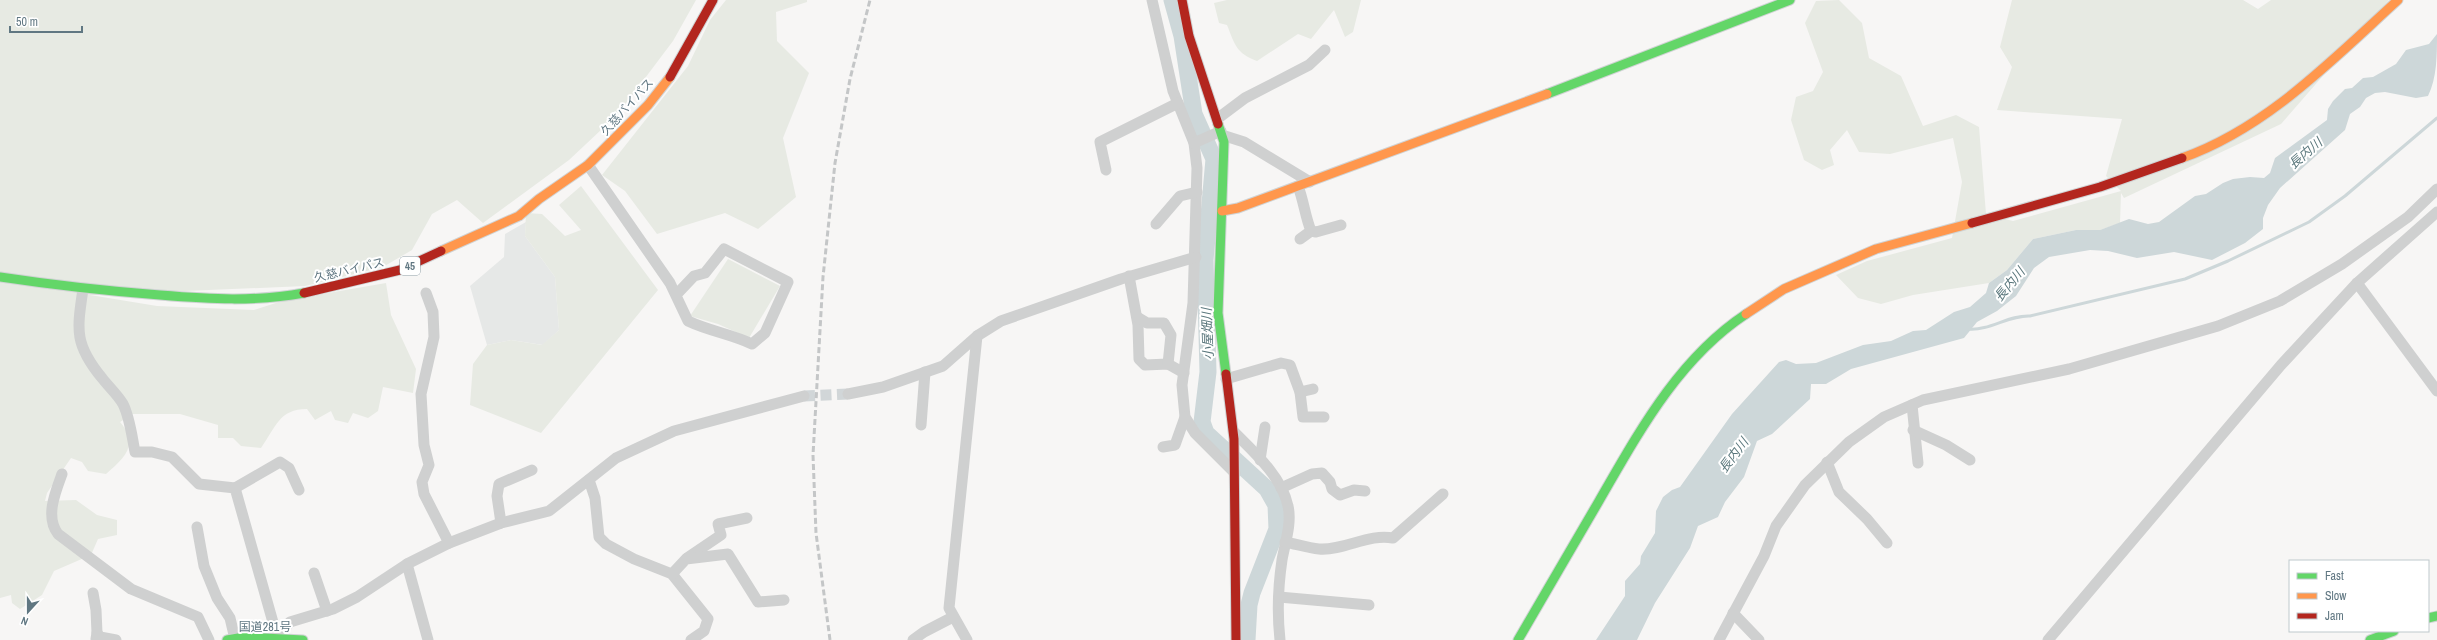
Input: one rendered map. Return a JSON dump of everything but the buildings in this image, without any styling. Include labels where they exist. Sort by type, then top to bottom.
[{"type":"main road","name":"久慈バイパス","points":[[0,277],[83,289],[188,298],[254,299],[336,287],[378,277],[425,260],[519,216],[539,199],[588,165],[648,105],[670,77],[713,0]]},
{"type":"main road","points":[[1182,0],[1189,36],[1217,119],[1219,133],[1224,142],[1218,313],[1234,435],[1236,640]]},
{"type":"main road","points":[[1222,211],[1238,208],[1447,132],[1790,0]]},
{"type":"main road","points":[[1518,640],[1638,433],[1666,392],[1688,364],[1740,318],[1784,289],[1876,249],[2100,187],[2196,153],[2262,116],[2307,83],[2398,0]]},
{"type":"main road","points":[[2370,640],[2391,632]]},
{"type":"main road","name":"国道281号","points":[[231,639],[303,640]]},
{"type":"street","points":[[1152,0],[1173,91],[1197,142],[1196,257],[1191,332],[1182,385],[1185,417],[1175,445],[1163,447]]},
{"type":"street","points":[[1217,119],[1245,98],[1309,65],[1325,50]]},
{"type":"street","points":[[1106,170],[1100,142],[1178,104]]},
{"type":"street","points":[[1197,142],[1219,133],[1244,142],[1310,182]]},
{"type":"street","points":[[588,165],[676,295],[688,321],[704,329],[732,335],[752,344],[765,333],[788,282],[724,249],[705,273],[694,276],[676,295]]},
{"type":"street","points":[[1298,186],[1305,204],[1303,213],[1311,231]]},
{"type":"street","points":[[1719,640],[1764,556],[1776,526],[1805,485],[1849,442],[1884,416],[1923,400],[2069,369],[2218,326],[2280,301],[2342,264],[2396,226],[2437,189]]},
{"type":"street","points":[[1156,224],[1180,196],[1197,192]]},
{"type":"street","points":[[2048,640],[2281,365],[2357,283],[2437,212]]},
{"type":"street","points":[[1300,239],[1311,231],[1316,232],[1341,224]]},
{"type":"street","points":[[848,394],[883,387],[943,366],[977,336],[1001,321],[1129,276],[1196,257]]},
{"type":"street","points":[[1129,276],[1137,317],[1139,359],[1145,365],[1168,364],[1184,373]]},
{"type":"street","points":[[2357,283],[2437,391]]},
{"type":"street","points":[[83,289],[78,321],[79,339],[82,350],[90,364],[123,404],[135,452],[152,452],[172,457],[199,484],[235,488],[280,462],[288,468],[299,490]]},
{"type":"street","points":[[426,293],[433,312],[434,337],[421,394],[424,445],[429,465],[422,482],[424,494],[449,543]]},
{"type":"street","points":[[1137,317],[1147,323],[1164,323],[1171,335],[1168,364]]},
{"type":"street","points":[[967,640],[952,617],[949,608],[977,336]]},
{"type":"street","points":[[1226,379],[1281,364],[1290,365],[1300,392],[1303,417],[1324,417]]},
{"type":"street","points":[[921,425],[925,372]]},
{"type":"street","points":[[1300,392],[1313,389]]},
{"type":"street","points":[[278,639],[290,622],[327,611],[357,598],[407,564],[449,543],[501,523],[549,511],[616,458],[674,431],[804,396]]},
{"type":"street","points":[[1912,405],[1913,430],[1918,463]]},
{"type":"street","points":[[1185,417],[1195,433],[1235,469]]},
{"type":"street","points":[[1260,460],[1266,427]]},
{"type":"street","points":[[1913,430],[1946,444],[1970,460]]},
{"type":"street","points":[[1234,435],[1260,460],[1281,488],[1288,513],[1279,597],[1280,640]]},
{"type":"street","points":[[1828,462],[1839,492],[1887,543]]},
{"type":"street","points":[[501,523],[497,496],[498,484],[532,470]]},
{"type":"street","points":[[1281,488],[1312,474],[1322,472],[1330,482],[1332,489],[1340,495],[1354,490],[1365,491]]},
{"type":"street","points":[[62,474],[52,509],[52,526],[58,534],[132,589],[198,618],[209,640]]},
{"type":"street","points":[[589,480],[595,498],[599,537],[606,544],[634,559],[672,574],[708,619],[704,631],[691,640]]},
{"type":"street","points":[[235,488],[278,639]]},
{"type":"street","points":[[1285,542],[1320,549],[1354,544],[1384,536],[1394,538],[1443,494]]},
{"type":"street","points":[[672,574],[686,559],[721,535],[718,524],[747,518]]},
{"type":"street","points":[[197,527],[204,566],[217,598],[230,618],[231,639]]},
{"type":"street","points":[[686,559],[728,554],[758,602],[784,600]]},
{"type":"street","points":[[407,564],[428,640]]},
{"type":"street","points":[[314,573],[327,611]]},
{"type":"street","points":[[93,593],[96,610],[96,637],[116,640]]},
{"type":"street","points":[[1279,597],[1369,605]]},
{"type":"street","points":[[1733,612],[1758,640]]},
{"type":"street","points":[[913,640],[924,632],[952,617]]},
{"type":"shaded area","points":[[0,0],[696,0],[673,41],[618,114],[569,160],[483,223],[457,200],[432,214],[412,250],[383,267],[305,286],[90,295],[157,306],[254,310],[282,301],[386,283],[391,315],[416,369],[413,393],[383,387],[378,411],[368,418],[353,413],[348,423],[335,420],[331,411],[315,420],[307,409],[290,412],[279,421],[261,448],[241,446],[233,438],[218,438],[218,425],[180,414],[133,414],[120,422],[126,430],[129,438],[129,444],[124,457],[119,462],[106,474],[88,471],[82,462],[71,458],[47,493],[45,501],[76,500],[97,515],[117,520],[117,535],[98,539],[91,555],[54,571],[42,595],[20,609],[12,603],[11,595],[0,598]]},
{"type":"shaded area","points":[[726,0],[807,0],[807,2],[776,12],[777,41],[809,73],[783,138],[796,197],[758,229],[725,213],[657,234],[625,191],[602,175],[688,66],[710,20]]},
{"type":"shaded area","points":[[1227,0],[1361,0],[1353,32],[1345,37],[1334,10],[1311,39],[1298,34],[1257,61],[1245,55],[1237,48],[1227,25],[1219,23],[1214,3]]},
{"type":"shaded area","points":[[1839,0],[1862,23],[1869,58],[1901,76],[1923,126],[1956,115],[1979,127],[1986,214],[2013,221],[2121,191],[2106,176],[2122,119],[1997,110],[2012,67],[2000,47],[2012,0],[2243,0],[2258,9],[2271,0],[2389,0],[2281,124],[2124,198],[2121,193],[2120,223],[2100,230],[2076,230],[2033,239],[2007,270],[1989,283],[1913,295],[1881,304],[1858,298],[1836,275],[1867,261],[1952,238],[1962,182],[1953,138],[1890,154],[1859,152],[1847,130],[1830,150],[1834,165],[1822,170],[1804,160],[1791,120],[1796,97],[1813,91],[1823,72],[1805,23],[1816,1]]},
{"type":"shaded area","points":[[581,186],[658,290],[541,433],[470,405],[473,364],[487,345],[511,340],[542,345],[559,330],[555,277],[525,236],[526,213],[542,214],[565,236],[581,230],[559,205]]},
{"type":"shaded area","points":[[526,222],[525,236],[555,277],[559,330],[543,345],[511,340],[487,345],[470,286],[504,257],[505,234]]},
{"type":"shaded area","points":[[728,259],[780,286],[749,338],[718,324],[690,316]]},
{"type":"water","name":"長内川","points":[[2437,34],[2435,74],[2428,96],[2416,98],[2385,92],[2375,93],[2366,98],[2360,107],[2350,114],[2345,130],[2280,188],[2268,205],[2263,218],[2263,229],[2245,243],[2212,260],[2174,252],[2137,258],[2108,251],[2090,250],[2049,257],[2034,268],[2016,296],[1997,311],[1977,322],[1964,338],[1851,369],[1826,384],[1811,384],[1810,399],[1772,434],[1757,441],[1744,477],[1725,502],[1718,517],[1698,526],[1690,548],[1655,603],[1637,640],[1596,640],[1625,596],[1625,581],[1640,564],[1641,556],[1655,533],[1656,511],[1663,497],[1672,490],[1680,487],[1732,414],[1779,362],[1786,360],[1796,364],[1816,363],[1863,345],[1891,341],[1913,331],[1926,330],[1954,312],[1970,307],[1986,293],[1989,283],[2007,270],[2033,239],[2076,230],[2100,230],[2129,219],[2148,224],[2159,222],[2195,196],[2206,194],[2223,183],[2233,179],[2250,177],[2264,178],[2270,173],[2275,158],[2327,120],[2328,109],[2333,101],[2345,89],[2352,88],[2363,78],[2373,77],[2396,64],[2406,50],[2429,44]]},
{"type":"waterway","name":"小屋畑川","points":[[1172,0],[1182,36],[1194,114],[1214,159],[1205,260],[1208,372],[1202,422],[1206,433],[1267,489],[1276,505],[1277,529],[1252,593],[1249,605],[1247,640]]},
{"type":"waterway","points":[[1968,329],[1984,328],[2022,316],[2030,316],[2185,279],[2228,261],[2309,222],[2345,196],[2437,118]]},
{"type":"tunnel","points":[[804,396],[848,394]]},
{"type":"railway","points":[[830,640],[816,533],[813,455],[823,277],[835,163],[850,79],[870,0]]},
{"type":"traffic: fast","points":[[1547,94],[1790,0]]},
{"type":"traffic: fast","points":[[1218,124],[1224,142],[1218,313],[1226,374]]},
{"type":"traffic: fast","points":[[0,277],[100,290],[196,298],[250,299],[304,293]]},
{"type":"traffic: fast","points":[[1518,640],[1629,449],[1662,398],[1700,352],[1722,332],[1746,314]]},
{"type":"traffic: fast","points":[[2429,618],[2437,616]]},
{"type":"traffic: fast","points":[[2370,640],[2391,632]]},
{"type":"traffic: fast","points":[[227,640],[244,637],[303,640]]},
{"type":"traffic: slow","points":[[2182,158],[2213,145],[2270,111],[2323,68],[2398,0]]},
{"type":"traffic: slow","points":[[441,251],[519,216],[539,199],[588,165],[648,105],[670,77]]},
{"type":"traffic: slow","points":[[1222,211],[1238,208],[1547,94]]},
{"type":"traffic: slow","points":[[1746,314],[1784,289],[1876,249],[1972,223]]},
{"type":"traffic: jam","points":[[670,77],[713,0]]},
{"type":"traffic: jam","points":[[1182,0],[1189,36],[1218,124]]},
{"type":"traffic: jam","points":[[1972,223],[2100,187],[2182,158]]},
{"type":"traffic: jam","points":[[304,293],[400,270],[441,251]]},
{"type":"traffic: jam","points":[[1226,374],[1234,439],[1236,640]]}]
